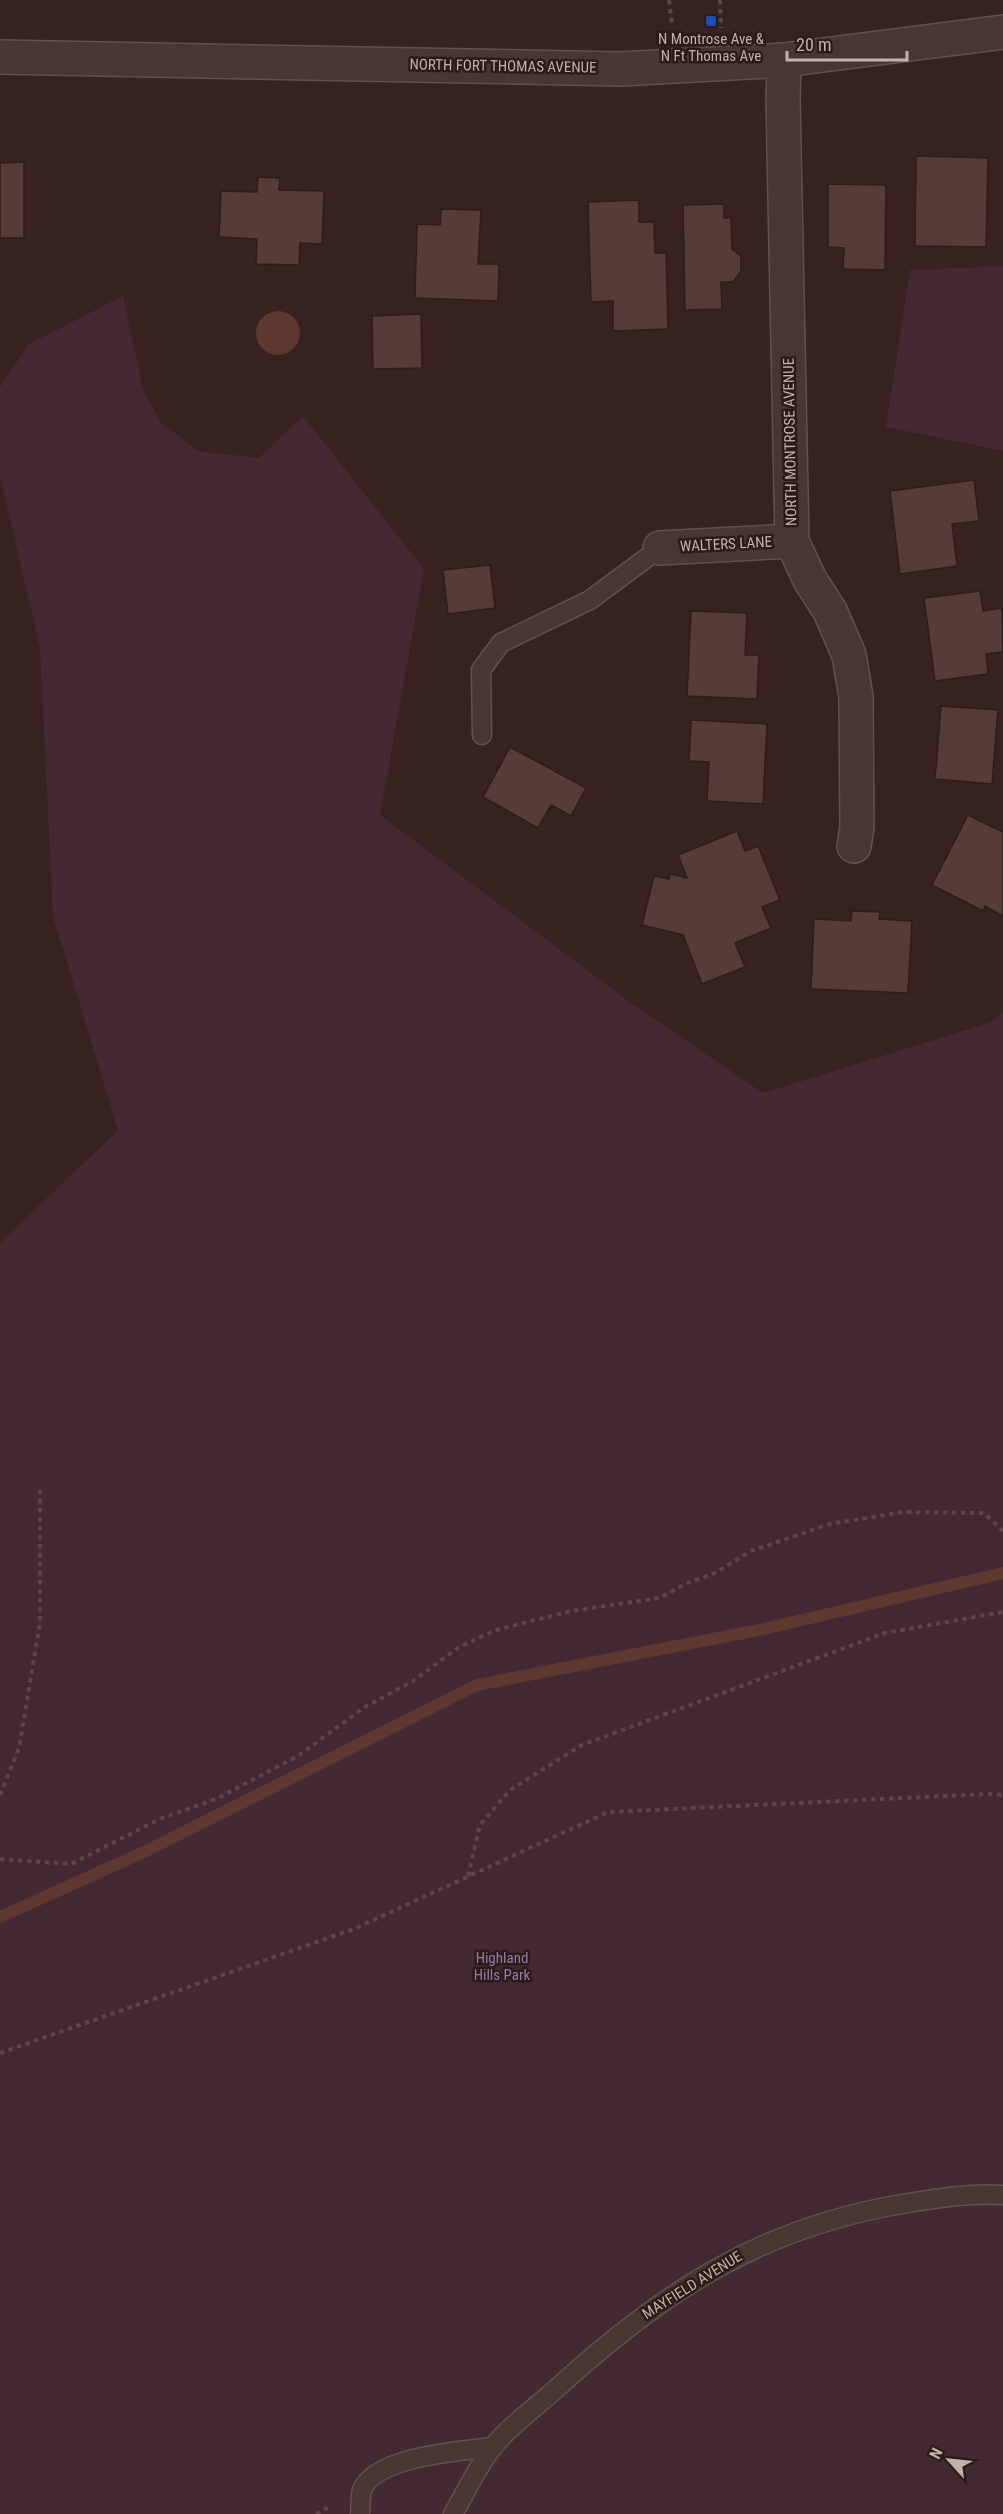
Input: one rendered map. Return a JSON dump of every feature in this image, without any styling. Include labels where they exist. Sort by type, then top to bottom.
[{"type":"street","name":"NORTH FORT THOMAS AVENUE","points":[[0,57],[621,69],[784,60],[1003,32]]},
{"type":"street","name":"NORTH MONTROSE AVENUE","points":[[784,60],[783,110],[792,541],[810,580],[830,611],[849,655],[856,698],[857,827],[854,846]]},
{"type":"street","name":"WALTERS LANE","points":[[660,548],[792,541]]},
{"type":"lane","points":[[482,735],[481,669],[501,643],[590,600],[660,548]]},
{"type":"lane","name":"MAYFIELD AVENUE","points":[[453,2514],[493,2447],[635,2321],[711,2270],[759,2245],[818,2223],[880,2207],[952,2196],[1003,2195]]},
{"type":"lane","points":[[360,2514],[362,2490],[374,2474],[391,2466],[439,2454],[493,2447]]},
{"type":"path","points":[[669,0],[672,24]]},
{"type":"path","points":[[0,1795],[19,1748],[40,1623],[40,1490]]},
{"type":"path","points":[[0,1859],[71,1864],[160,1819],[216,1799],[298,1756],[365,1707],[413,1681],[459,1647],[496,1630],[572,1611],[660,1598],[685,1584],[715,1573],[751,1551],[830,1524],[903,1512],[984,1513],[1003,1531]]},
{"type":"path","points":[[468,1876],[480,1825],[510,1790],[582,1745],[885,1633],[1003,1612]]},
{"type":"path","points":[[0,2053],[354,1929],[608,1812],[1003,1795]]},
{"type":"green space","points":[[1003,266],[1003,451],[886,427],[910,270]]},
{"type":"green space","name":"Highland Hills Park","points":[[123,296],[143,389],[161,423],[199,451],[259,458],[303,416],[424,569],[380,815],[631,1003],[763,1093],[992,1022],[1003,1012],[1003,2514],[0,2514],[0,1243],[118,1130],[53,916],[40,648],[0,476],[0,387],[29,344]]},
{"type":"shaded area","points":[[278,311],[287,312],[294,317],[299,324],[299,342],[294,349],[287,354],[278,355],[269,354],[262,349],[257,342],[256,333],[257,324],[262,317],[269,312]]},
{"type":"building","points":[[916,156],[988,158],[986,247],[915,246]]},
{"type":"building","points":[[24,162],[24,238],[0,238],[0,163]]},
{"type":"building","points":[[258,177],[280,178],[279,190],[324,191],[322,244],[300,243],[299,265],[256,264],[257,239],[219,237],[221,191],[257,192]]},
{"type":"building","points":[[828,184],[886,185],[885,270],[843,269],[844,248],[828,247]]},
{"type":"building","points":[[639,200],[639,222],[654,222],[655,253],[666,253],[668,329],[613,331],[613,301],[591,302],[588,202]]},
{"type":"building","points":[[724,204],[724,218],[731,218],[732,249],[741,256],[741,271],[733,282],[721,282],[722,309],[685,310],[683,205]]},
{"type":"building","points":[[441,209],[481,210],[478,264],[499,264],[498,301],[415,298],[417,224],[440,225]]},
{"type":"building","points":[[421,314],[422,368],[373,369],[372,316]]},
{"type":"building","points":[[974,480],[979,521],[952,524],[957,566],[900,574],[890,491]]},
{"type":"building","points":[[490,565],[495,608],[448,614],[443,570]]},
{"type":"building","points":[[980,591],[983,611],[1002,608],[1003,652],[986,654],[988,674],[935,681],[924,598]]},
{"type":"building","points":[[691,611],[747,613],[745,655],[759,655],[757,699],[687,696]]},
{"type":"building","points":[[941,706],[998,710],[992,784],[935,779]]},
{"type":"building","points":[[691,720],[767,724],[763,804],[707,801],[709,762],[689,761]]},
{"type":"building","points":[[510,747],[586,788],[571,816],[551,805],[538,828],[483,797]]},
{"type":"building","points":[[968,815],[1003,832],[1003,916],[985,906],[983,911],[932,885]]},
{"type":"building","points":[[737,831],[745,851],[758,846],[780,900],[762,907],[771,928],[735,943],[745,967],[702,984],[683,935],[642,925],[654,876],[669,879],[670,874],[687,878],[678,855]]},
{"type":"building","points":[[852,911],[880,912],[879,919],[912,921],[908,993],[811,989],[814,919],[851,921]]},
{"type":"waterway","points":[[0,1917],[146,1851],[477,1685],[759,1630],[1003,1573]]},
{"type":"place","name":"N Montrose Ave & N Ft Thomas Ave","points":[[711,21]]}]
